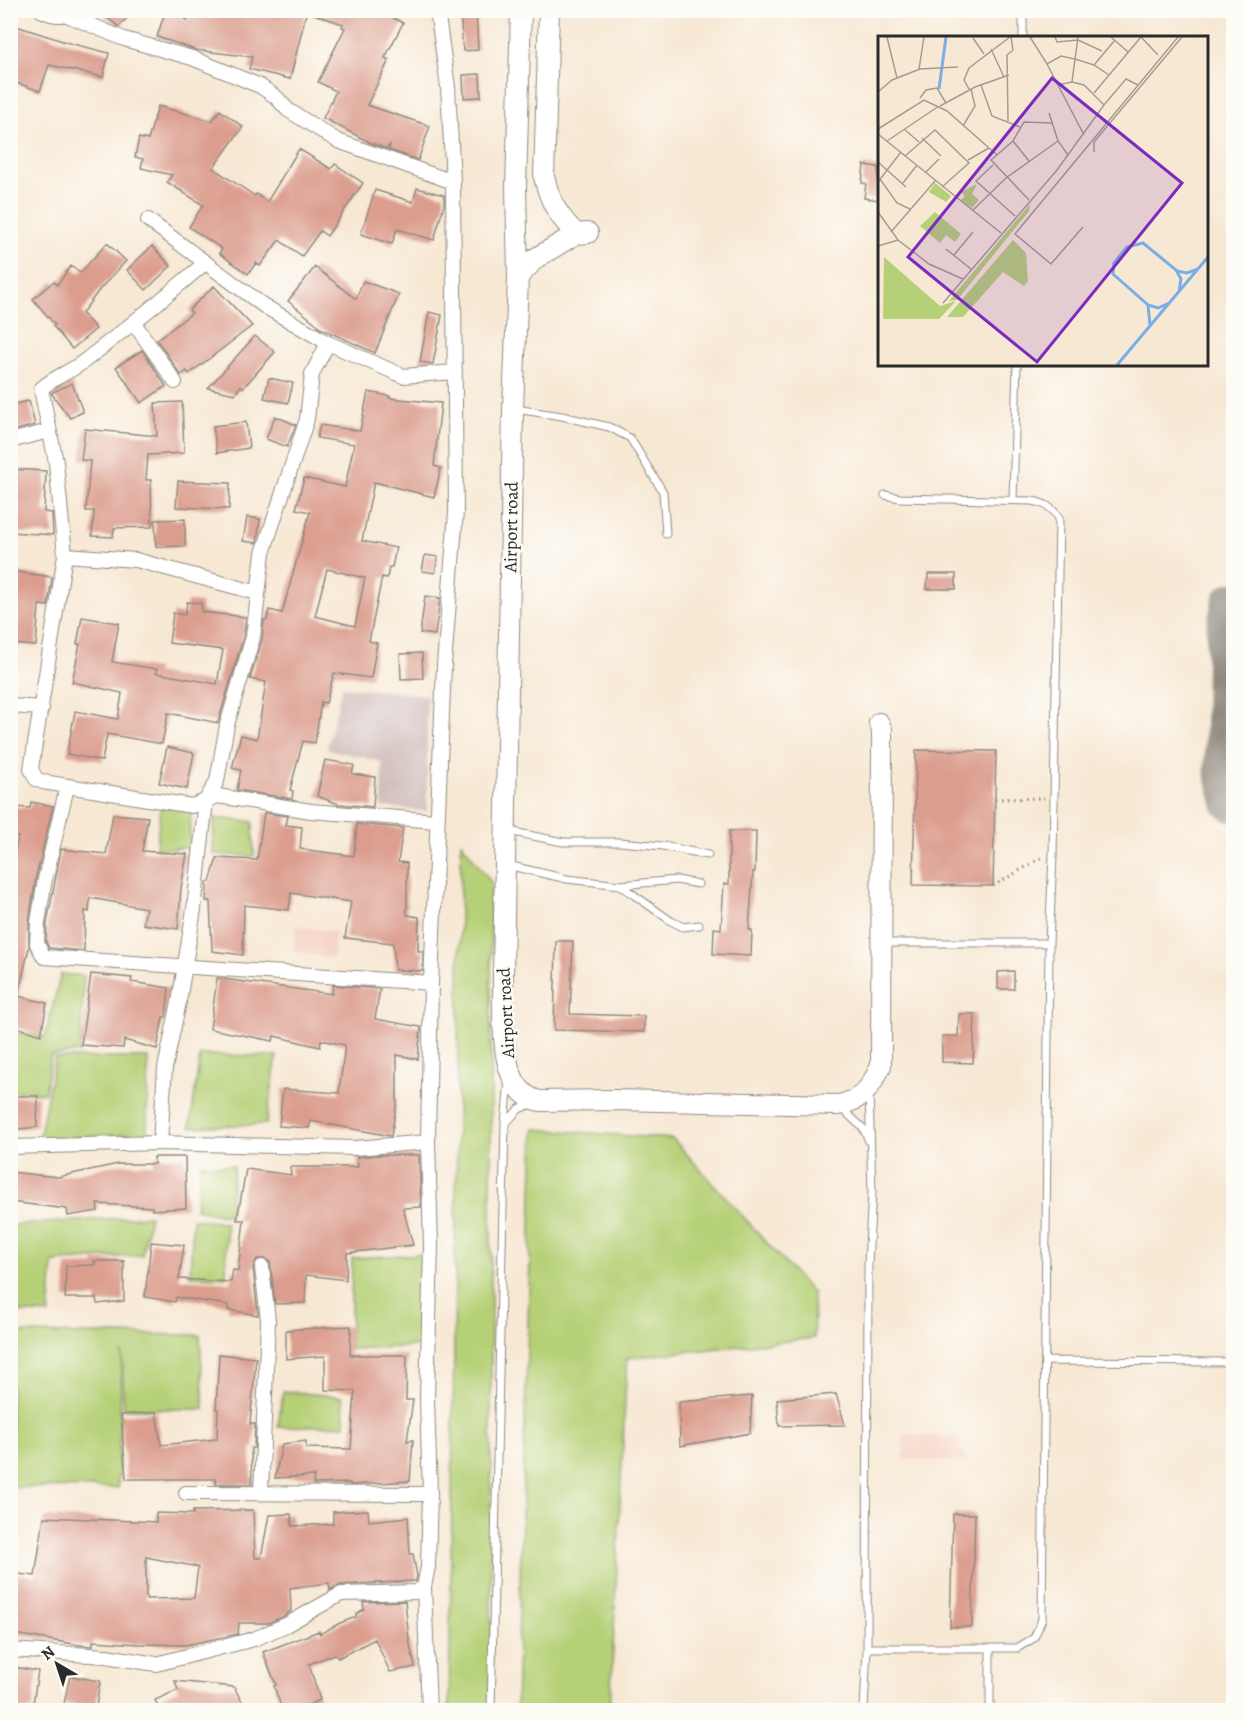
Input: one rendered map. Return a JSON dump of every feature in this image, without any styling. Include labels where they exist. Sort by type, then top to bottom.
[{"type":"main road","name":"Airport road","points":[[521,10],[516,187],[518,277],[513,409],[503,975],[505,1057],[515,1085],[533,1100],[540,1101]]},
{"type":"main road","points":[[518,277],[536,258],[582,234],[555,211],[544,177],[549,10]]},
{"type":"main road","points":[[540,1101],[614,1100],[838,1105],[849,1103],[869,1090],[881,1066],[882,730],[879,723]]},
{"type":"street","points":[[41,10],[49,14],[71,13],[124,39],[192,58],[260,87],[276,97],[288,110],[338,141],[453,182]]},
{"type":"street","points":[[429,1710],[424,1587],[428,1567],[430,1494],[427,1399],[431,1246],[428,1142],[431,983],[444,665],[456,512],[453,182],[448,87],[437,10]]},
{"type":"street","points":[[148,220],[264,306],[328,343],[403,376],[455,372]]},
{"type":"street","points":[[205,263],[134,323],[78,366],[51,380],[41,389],[56,462],[65,555],[31,769],[36,779],[67,787],[192,806],[218,796],[311,811],[436,821]]},
{"type":"street","points":[[134,323],[175,382]]},
{"type":"street","points":[[160,1143],[165,1068],[194,909],[206,800],[217,782],[227,725],[253,637],[263,554],[307,418],[312,374],[328,343]]},
{"type":"street","points":[[10,441],[49,431]]},
{"type":"street","points":[[65,555],[136,560],[258,593]]},
{"type":"street","points":[[10,706],[42,708]]},
{"type":"street","points":[[67,787],[45,879],[38,922],[37,944],[44,957],[431,983]]},
{"type":"street","points":[[10,1148],[160,1143],[355,1148],[428,1142]]},
{"type":"street","points":[[261,1493],[268,1320],[262,1267]]},
{"type":"street","points":[[186,1493],[430,1494]]},
{"type":"street","points":[[10,1650],[106,1656],[156,1664],[254,1640],[341,1594],[416,1592],[424,1587]]},
{"type":"lane","points":[[1023,10],[1023,36]]},
{"type":"lane","points":[[1013,500],[1017,366]]},
{"type":"lane","points":[[513,409],[562,416],[609,427],[630,438],[663,492],[666,534]]},
{"type":"lane","points":[[867,1648],[1017,1648],[1034,1638],[1042,1619],[1049,943],[1053,856],[1059,518],[1054,510],[1042,503],[1013,500],[900,498],[885,495]]},
{"type":"lane","points":[[506,831],[563,842],[619,842],[663,846],[708,855]]},
{"type":"lane","points":[[505,864],[567,879],[620,885],[677,880],[698,884]]},
{"type":"lane","points":[[620,885],[671,921],[683,927],[699,925]]},
{"type":"lane","points":[[883,944],[1049,943]]},
{"type":"lane","points":[[491,1710],[506,1124],[510,1070]]},
{"type":"lane","points":[[864,1710],[867,1648],[868,1264],[872,1191],[869,1090]]},
{"type":"lane","points":[[506,1124],[519,1109],[540,1101]]},
{"type":"lane","points":[[838,1105],[863,1128],[870,1144],[872,1191]]},
{"type":"lane","points":[[1046,1361],[1233,1362]]},
{"type":"lane","points":[[990,1649],[990,1710]]},
{"type":"path","points":[[995,799],[1053,799]]},
{"type":"path","points":[[993,886],[1043,857],[1053,856]]},
{"type":"shaded area","points":[[342,687],[427,695],[427,811],[382,807],[382,762],[327,749]]},
{"type":"shaded area","points":[[296,926],[336,931],[332,959],[294,950]]},
{"type":"shaded area","points":[[903,1434],[957,1437],[968,1463],[903,1459]]},
{"type":"green space","points":[[161,805],[191,809],[189,848],[156,849]]},
{"type":"green space","points":[[214,818],[253,822],[254,856],[213,854]]},
{"type":"green space","points":[[461,842],[491,882],[491,1710],[449,1710]]},
{"type":"green space","points":[[61,974],[84,976],[80,1052],[51,1056],[45,1093],[11,1091],[11,1064],[16,1032],[45,1037]]},
{"type":"green space","points":[[200,1055],[277,1056],[266,1124],[190,1127]]},
{"type":"green space","points":[[55,1058],[148,1058],[147,1133],[39,1139]]},
{"type":"green space","points":[[534,1129],[673,1139],[813,1294],[814,1338],[627,1358],[610,1710],[516,1710]]},
{"type":"green space","points":[[201,1164],[234,1166],[229,1216],[196,1209]]},
{"type":"green space","points":[[150,1216],[142,1255],[53,1262],[49,1314],[11,1312],[10,1249],[14,1225]]},
{"type":"green space","points":[[193,1219],[226,1223],[226,1277],[190,1276]]},
{"type":"green space","points":[[425,1254],[421,1346],[350,1349],[352,1258]]},
{"type":"green space","points":[[11,1333],[200,1335],[204,1409],[124,1409],[122,1352],[118,1488],[11,1487]]},
{"type":"green space","points":[[283,1391],[342,1397],[345,1425],[278,1427]]},
{"type":"building","points":[[98,10],[134,10],[119,27]]},
{"type":"building","points":[[194,10],[307,10],[290,79],[249,69],[252,57],[196,50],[157,37],[165,12],[188,20]]},
{"type":"building","points":[[310,10],[379,10],[403,23],[385,58],[389,60],[367,105],[430,126],[418,160],[389,150],[390,144],[387,149],[369,142],[323,118],[336,91],[318,82],[345,28],[342,27],[343,24],[310,13]]},
{"type":"building","points":[[460,10],[476,10],[478,50],[463,51]]},
{"type":"building","points":[[10,24],[109,53],[103,77],[49,65],[40,91],[10,81]]},
{"type":"building","points":[[480,74],[481,97],[464,98],[463,75]]},
{"type":"building","points":[[158,106],[212,121],[220,110],[243,127],[213,168],[267,202],[299,149],[331,169],[335,164],[363,183],[327,236],[320,231],[302,256],[279,240],[260,266],[256,263],[248,274],[219,253],[222,249],[189,227],[203,205],[167,182],[172,175],[141,168],[143,159],[135,157],[139,138],[148,140]]},
{"type":"building","points":[[864,165],[878,167],[878,200],[864,198],[866,184],[862,183]]},
{"type":"building","points":[[417,188],[444,195],[444,205],[434,240],[397,229],[392,244],[361,234],[375,190],[413,202]]},
{"type":"building","points":[[107,243],[126,261],[82,313],[96,329],[72,349],[33,299],[54,281],[57,285],[71,266],[80,273]]},
{"type":"building","points":[[152,246],[171,266],[146,290],[127,270]]},
{"type":"building","points":[[315,267],[356,299],[363,281],[399,294],[375,353],[318,327],[288,301]]},
{"type":"building","points":[[214,286],[252,326],[189,374],[187,371],[181,375],[157,340],[192,313],[189,310]]},
{"type":"building","points":[[429,312],[442,315],[433,364],[420,362]]},
{"type":"building","points":[[255,336],[275,352],[243,388],[241,386],[235,394],[208,388]]},
{"type":"building","points":[[142,350],[166,386],[141,403],[116,367]]},
{"type":"building","points":[[269,378],[293,383],[288,403],[264,398]]},
{"type":"building","points":[[72,383],[83,412],[70,418],[51,393]]},
{"type":"building","points":[[368,392],[390,396],[389,398],[441,403],[434,466],[441,468],[434,497],[374,482],[362,541],[396,548],[387,578],[382,577],[369,641],[377,643],[371,678],[334,673],[326,703],[321,702],[315,743],[303,741],[290,790],[293,791],[292,799],[237,790],[241,770],[232,768],[241,735],[257,739],[266,682],[250,679],[262,640],[264,620],[267,620],[269,610],[282,613],[310,512],[296,509],[304,478],[345,487],[354,444],[317,438],[320,425],[360,431]],"holes":[[[327,569],[365,578],[355,626],[315,616]]]},
{"type":"building","points":[[29,401],[35,425],[10,432],[10,405]]},
{"type":"building","points":[[182,402],[184,453],[148,455],[146,480],[151,480],[152,527],[114,528],[113,537],[92,536],[94,511],[86,511],[90,461],[81,460],[85,429],[157,436],[155,403]]},
{"type":"building","points":[[275,416],[296,425],[287,447],[266,439]]},
{"type":"building","points":[[246,422],[249,448],[217,453],[213,426]]},
{"type":"building","points":[[10,469],[46,471],[44,512],[52,513],[53,535],[10,532]]},
{"type":"building","points":[[178,481],[230,483],[229,509],[176,507]]},
{"type":"building","points":[[247,517],[260,519],[257,543],[243,541]]},
{"type":"building","points":[[185,519],[185,546],[156,547],[155,520]]},
{"type":"building","points":[[425,555],[438,557],[435,573],[422,571]]},
{"type":"building","points":[[10,571],[52,577],[48,606],[39,605],[36,646],[10,644]]},
{"type":"building","points":[[928,574],[956,574],[956,589],[927,589]]},
{"type":"building","points":[[425,596],[440,598],[435,635],[420,633]]},
{"type":"building","points":[[187,602],[201,603],[202,612],[246,617],[244,635],[218,723],[168,713],[162,744],[107,734],[102,761],[67,754],[75,711],[118,719],[122,693],[72,682],[80,644],[77,644],[82,617],[119,623],[112,662],[157,669],[156,673],[217,684],[223,650],[169,643],[173,613],[185,615]]},
{"type":"building","points":[[422,653],[423,678],[401,679],[400,654]]},
{"type":"building","points":[[167,747],[194,753],[187,789],[159,783]]},
{"type":"building","points":[[916,750],[996,751],[993,886],[913,885]]},
{"type":"building","points":[[325,760],[354,765],[352,774],[375,777],[373,807],[338,804],[317,796]]},
{"type":"building","points":[[31,802],[53,806],[36,877],[29,921],[29,948],[18,996],[47,1003],[41,1035],[10,1025],[10,875],[18,837],[10,836],[10,807],[30,808]]},
{"type":"building","points":[[264,813],[288,816],[286,825],[302,827],[300,849],[354,856],[357,824],[403,828],[398,862],[407,863],[407,915],[419,917],[418,951],[423,951],[423,971],[395,970],[393,943],[345,938],[351,902],[291,893],[289,910],[244,905],[243,955],[212,951],[210,901],[206,901],[207,882],[210,882],[217,858],[257,860]]},
{"type":"building","points":[[113,814],[148,817],[142,851],[187,854],[181,888],[178,929],[143,924],[146,908],[90,898],[89,912],[85,911],[84,951],[49,948],[46,942],[47,923],[61,849],[106,854]]},
{"type":"building","points":[[729,831],[756,831],[755,872],[753,872],[749,930],[752,930],[751,956],[713,954],[714,928],[721,929],[724,884],[729,884]]},
{"type":"building","points":[[556,941],[573,941],[570,1014],[644,1016],[644,1032],[554,1030]]},
{"type":"building","points":[[1014,971],[1014,989],[998,989],[998,972]]},
{"type":"building","points":[[91,974],[132,978],[131,982],[169,988],[166,1017],[163,1017],[157,1049],[124,1040],[123,1048],[81,1045]]},
{"type":"building","points":[[217,978],[332,994],[333,985],[380,989],[375,1019],[421,1027],[418,1059],[397,1055],[397,1102],[391,1136],[311,1121],[309,1128],[279,1126],[283,1089],[339,1093],[345,1045],[321,1040],[320,1047],[274,1036],[273,1041],[210,1029]]},
{"type":"building","points":[[959,1014],[975,1014],[973,1063],[942,1062],[942,1036],[958,1036]]},
{"type":"building","points":[[10,1096],[38,1096],[37,1127],[10,1130]]},
{"type":"building","points":[[419,1155],[421,1207],[403,1208],[413,1245],[347,1253],[346,1280],[306,1275],[305,1303],[275,1304],[270,1262],[257,1259],[253,1268],[258,1315],[228,1310],[228,1305],[176,1297],[175,1302],[145,1297],[151,1242],[184,1245],[179,1279],[231,1282],[233,1270],[238,1271],[244,1220],[237,1220],[246,1169],[291,1175],[290,1167],[358,1167],[357,1157]]},
{"type":"building","points":[[154,1157],[185,1157],[186,1208],[152,1210],[152,1207],[97,1204],[98,1211],[68,1216],[67,1209],[10,1202],[10,1172],[58,1177],[118,1164],[154,1164]]},
{"type":"building","points":[[94,1261],[124,1261],[124,1301],[97,1304],[96,1298],[65,1298],[66,1266],[95,1265]]},
{"type":"building","points":[[351,1326],[350,1355],[407,1355],[406,1400],[413,1400],[407,1441],[413,1440],[410,1481],[350,1485],[350,1483],[313,1484],[314,1476],[275,1478],[282,1444],[306,1441],[306,1448],[351,1449],[355,1391],[325,1390],[325,1356],[286,1359],[286,1330]]},
{"type":"building","points":[[219,1354],[256,1358],[250,1424],[255,1424],[254,1448],[251,1448],[252,1484],[216,1484],[216,1479],[126,1479],[121,1415],[156,1412],[161,1445],[217,1439]]},
{"type":"building","points":[[836,1394],[845,1425],[779,1426],[777,1399]]},
{"type":"building","points":[[752,1396],[750,1433],[680,1446],[679,1402]]},
{"type":"building","points":[[253,1510],[255,1558],[261,1558],[269,1515],[291,1514],[292,1526],[333,1524],[333,1512],[368,1510],[369,1521],[408,1517],[410,1554],[413,1554],[416,1581],[341,1585],[330,1590],[329,1583],[290,1588],[291,1611],[282,1617],[268,1623],[239,1623],[238,1634],[186,1645],[93,1641],[93,1646],[14,1634],[15,1619],[10,1619],[10,1573],[35,1576],[44,1517],[156,1522],[156,1513],[193,1514],[193,1511]],"holes":[[[146,1557],[198,1567],[194,1598],[146,1599]]]},
{"type":"building","points":[[953,1514],[975,1514],[972,1627],[950,1627]]},
{"type":"building","points":[[405,1601],[409,1640],[415,1667],[390,1672],[375,1639],[338,1658],[335,1654],[309,1664],[320,1700],[297,1710],[282,1710],[274,1686],[276,1685],[263,1652],[319,1631],[320,1634],[356,1617],[356,1614],[364,1609],[363,1602]]},
{"type":"building","points":[[13,1667],[38,1671],[32,1710],[10,1710],[10,1682]]},
{"type":"building","points":[[70,1676],[100,1681],[96,1707],[64,1704]]},
{"type":"building","points":[[175,1681],[234,1687],[242,1702],[233,1710],[160,1710],[155,1700],[178,1690]]},
{"type":"taxiway","points":[[1234,604],[1229,628],[1227,756],[1227,772],[1234,800]]}]
